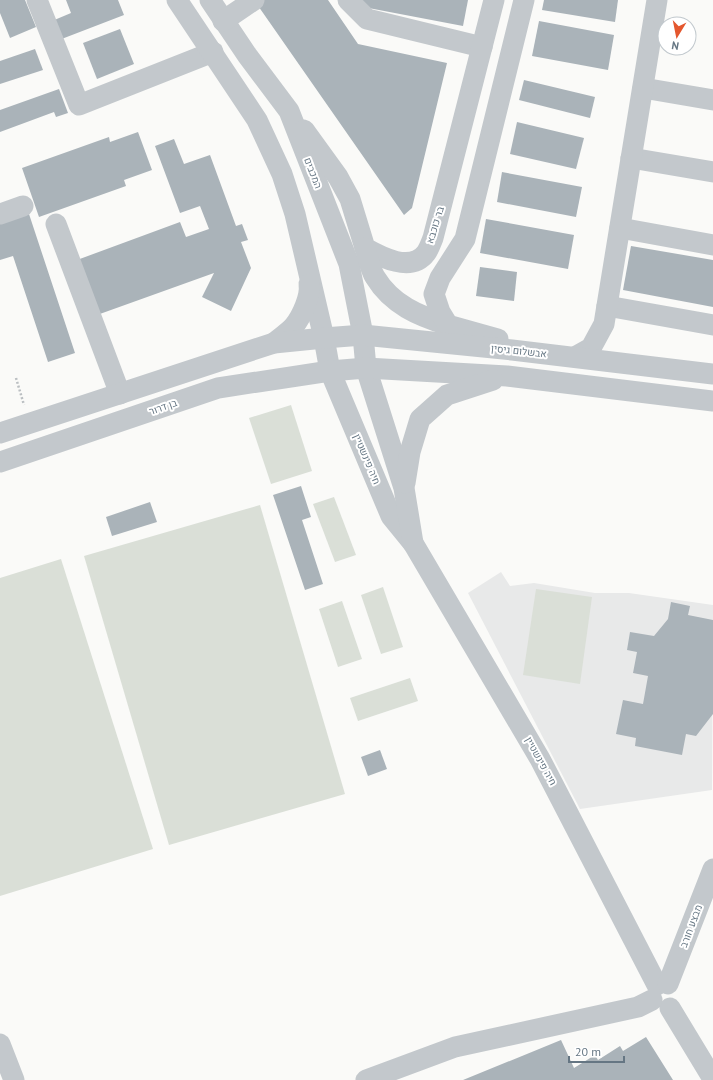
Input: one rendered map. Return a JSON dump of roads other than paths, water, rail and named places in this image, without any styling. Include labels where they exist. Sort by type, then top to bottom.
[{"type":"street","points":[[37,0],[79,105],[213,52]]},
{"type":"street","points":[[177,0],[257,120],[282,174],[304,254],[330,370],[366,368],[507,376],[713,401]]},
{"type":"street","name":"המכבים","points":[[210,0],[223,21],[289,111],[349,264],[363,335],[366,368]]},
{"type":"street","points":[[223,21],[254,0]]},
{"type":"street","points":[[348,0],[367,19],[482,47]]},
{"type":"street","name":"בר כוכבא","points":[[365,248],[384,258],[405,263],[416,260],[426,254],[433,238],[494,0]]},
{"type":"street","points":[[448,324],[440,312],[434,294],[440,278],[465,240],[524,0]]},
{"type":"street","points":[[575,357],[590,348],[604,324],[657,0]]},
{"type":"street","points":[[643,88],[713,100]]},
{"type":"street","points":[[289,111],[338,177],[350,199],[375,277],[397,302],[422,317],[490,336],[539,353]]},
{"type":"street","points":[[631,158],[713,172]]},
{"type":"street","points":[[0,214],[23,206]]},
{"type":"street","points":[[56,224],[120,394]]},
{"type":"street","points":[[620,228],[713,244]]},
{"type":"street","points":[[274,343],[294,326],[303,310],[310,289],[304,254]]},
{"type":"street","points":[[607,306],[713,325]]},
{"type":"street","name":"אבשלום גיסין","points":[[324,338],[363,335],[575,357],[713,374]]},
{"type":"street","points":[[0,433],[274,343],[324,338]]},
{"type":"street","name":"חיה פינשטיין","points":[[366,368],[404,488],[413,543]]},
{"type":"street","name":"חיה פינשטיין","points":[[330,370],[391,516],[413,543],[540,759],[662,994]]},
{"type":"street","name":"בן דרור","points":[[0,462],[218,388],[330,370]]},
{"type":"street","points":[[404,488],[410,452],[420,419],[447,395],[507,376]]},
{"type":"street","name":"מבצע חורב","points":[[662,994],[713,869]]},
{"type":"street","points":[[366,1080],[455,1047],[563,1022],[638,1007],[662,994],[713,1079]]},
{"type":"street","points":[[0,1044],[14,1080]]}]
